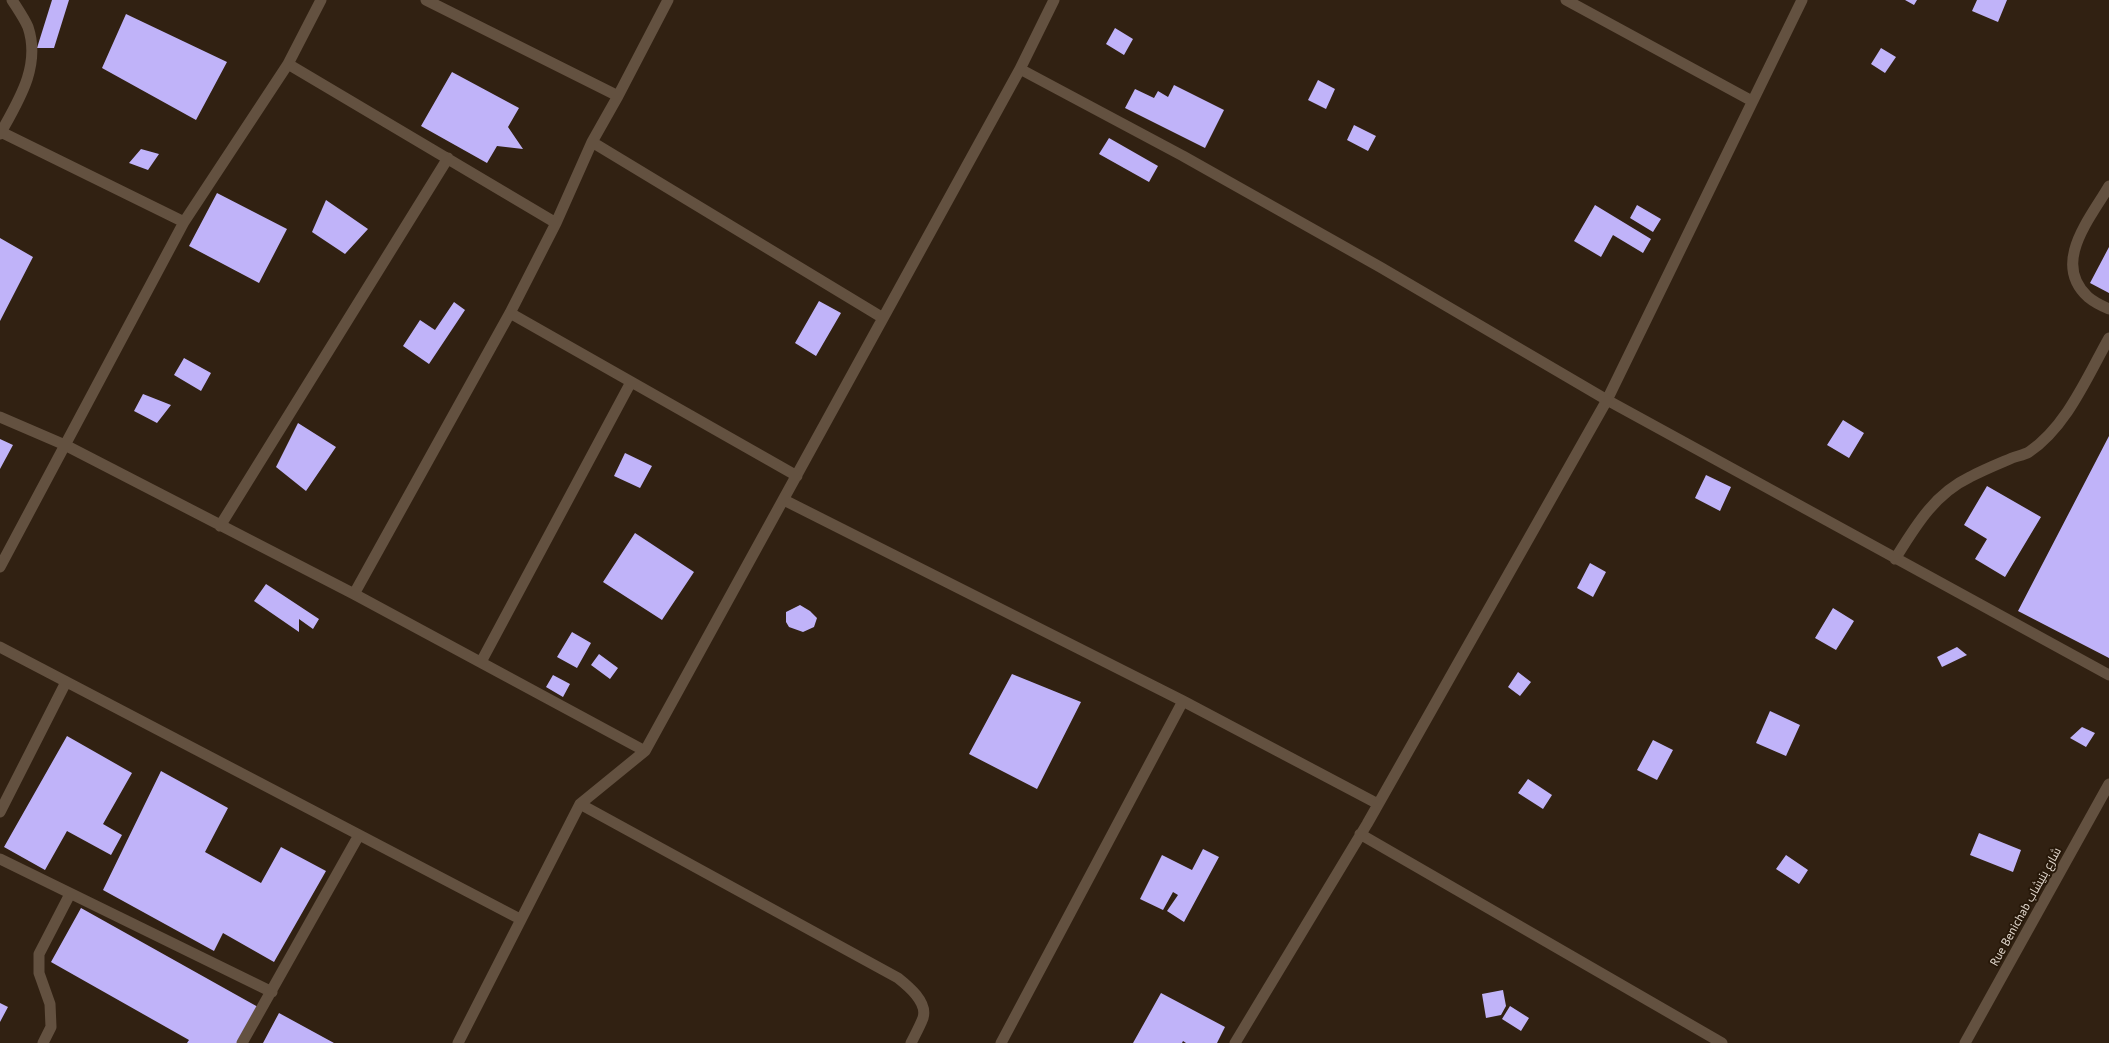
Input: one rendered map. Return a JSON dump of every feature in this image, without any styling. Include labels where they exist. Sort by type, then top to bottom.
[{"type":"street","points":[[12,0],[28,26],[32,52],[30,70],[23,92],[0,133],[184,222]]},
{"type":"street","points":[[0,567],[184,222],[288,64],[321,0]]},
{"type":"street","points":[[426,0],[618,96]]},
{"type":"street","points":[[354,594],[510,313],[556,223],[592,142],[618,96],[668,0]]},
{"type":"street","points":[[458,1043],[580,804],[645,751],[1020,69],[1054,0]]},
{"type":"street","points":[[1566,0],[1752,101]]},
{"type":"street","points":[[1235,1043],[1378,804],[1607,400],[1802,0]]},
{"type":"street","points":[[288,64],[556,223]]},
{"type":"street","points":[[1020,69],[1183,156],[1607,400],[2109,675]]},
{"type":"street","points":[[592,142],[883,318]]},
{"type":"street","points":[[220,526],[448,158]]},
{"type":"street","points":[[2109,186],[2074,246],[2072,266],[2074,279],[2080,289],[2089,298],[2109,310]]},
{"type":"street","points":[[510,313],[797,476]]},
{"type":"street","points":[[1895,559],[1919,520],[1947,491],[1968,477],[2028,452],[2045,438],[2061,420],[2072,403],[2109,338]]},
{"type":"street","points":[[481,662],[631,382]]},
{"type":"street","points":[[0,417],[65,445],[354,594],[645,751]]},
{"type":"street","points":[[784,500],[1183,701],[1378,804]]},
{"type":"street","points":[[0,647],[520,919]]},
{"type":"street","points":[[0,812],[66,682]]},
{"type":"street","points":[[1001,1043],[1183,701]]},
{"type":"street","name":"Rue Benichab شارع بنيشاب","points":[[1965,1043],[2109,784]]},
{"type":"street","points":[[580,804],[898,978],[912,988],[921,1002],[924,1016],[911,1043]]},
{"type":"street","points":[[1360,834],[1722,1043]]},
{"type":"street","points":[[242,1043],[359,835]]},
{"type":"street","points":[[0,859],[272,992]]},
{"type":"street","points":[[44,1043],[51,1027],[50,1004],[40,973],[39,954],[70,894]]},
{"type":"building","points":[[52,0],[69,0],[54,48],[37,48]]},
{"type":"building","points":[[1905,0],[1917,0],[1914,5]]},
{"type":"building","points":[[1977,0],[2007,0],[1998,22],[1972,11]]},
{"type":"building","points":[[126,14],[227,62],[196,120],[102,68]]},
{"type":"building","points":[[1115,28],[1133,39],[1124,55],[1106,44]]},
{"type":"building","points":[[1881,48],[1896,57],[1885,73],[1871,64]]},
{"type":"building","points":[[452,72],[519,108],[508,127],[523,149],[497,146],[487,163],[421,126]]},
{"type":"building","points":[[1318,80],[1335,89],[1326,109],[1308,100]]},
{"type":"building","points":[[1174,85],[1224,110],[1205,148],[1125,108],[1135,89],[1154,98],[1158,91],[1168,97]]},
{"type":"building","points":[[1354,125],[1376,136],[1368,151],[1347,140]]},
{"type":"building","points":[[1109,138],[1158,166],[1149,182],[1099,154]]},
{"type":"building","points":[[141,149],[159,154],[148,170],[129,163]]},
{"type":"building","points":[[217,193],[287,229],[259,283],[189,246]]},
{"type":"building","points":[[326,200],[368,229],[345,254],[312,232]]},
{"type":"building","points":[[1595,205],[1651,239],[1643,253],[1613,235],[1601,257],[1574,241]]},
{"type":"building","points":[[1637,205],[1661,219],[1653,232],[1630,218]]},
{"type":"building","points":[[0,238],[33,257],[0,321]]},
{"type":"building","points":[[2109,247],[2109,293],[2090,283]]},
{"type":"building","points":[[819,301],[841,313],[816,356],[795,343]]},
{"type":"building","points":[[454,302],[465,310],[429,364],[403,346],[420,320],[435,330]]},
{"type":"building","points":[[184,358],[211,373],[201,391],[174,375]]},
{"type":"building","points":[[143,394],[171,405],[157,423],[134,411]]},
{"type":"building","points":[[1843,420],[1864,433],[1849,458],[1827,445]]},
{"type":"building","points":[[298,423],[336,447],[306,491],[276,467]]},
{"type":"building","points":[[2109,436],[2109,658],[2018,611]]},
{"type":"building","points":[[0,439],[13,445],[0,469]]},
{"type":"building","points":[[625,453],[652,466],[640,488],[614,476]]},
{"type":"building","points":[[1706,475],[1731,487],[1720,511],[1695,498]]},
{"type":"building","points":[[1987,486],[2041,517],[2005,577],[1975,559],[1987,539],[1964,525]]},
{"type":"building","points":[[635,533],[694,572],[662,620],[603,582]]},
{"type":"building","points":[[1590,563],[1606,572],[1593,597],[1577,588]]},
{"type":"building","points":[[266,584],[319,619],[313,629],[299,619],[299,632],[254,601]]},
{"type":"building","points":[[800,605],[810,611],[817,618],[814,627],[803,632],[789,627],[786,622],[786,612]]},
{"type":"building","points":[[1833,608],[1854,621],[1836,650],[1815,638]]},
{"type":"building","points":[[572,632],[591,643],[577,668],[557,657]]},
{"type":"building","points":[[1957,647],[1967,655],[1942,667],[1937,657]]},
{"type":"building","points":[[599,654],[618,668],[610,679],[591,665]]},
{"type":"building","points":[[1518,672],[1531,682],[1520,696],[1508,687]]},
{"type":"building","points":[[1012,674],[1081,702],[1037,789],[969,754]]},
{"type":"building","points":[[553,675],[570,684],[563,697],[546,687]]},
{"type":"building","points":[[1770,711],[1800,725],[1786,756],[1756,743]]},
{"type":"building","points":[[2082,727],[2095,733],[2086,747],[2070,738]]},
{"type":"building","points":[[67,736],[132,773],[103,824],[122,835],[111,855],[67,831],[45,870],[4,847]]},
{"type":"building","points":[[1653,740],[1673,750],[1657,780],[1637,770]]},
{"type":"building","points":[[161,771],[228,808],[205,852],[261,883],[281,847],[326,871],[274,962],[223,933],[214,951],[103,890]]},
{"type":"building","points":[[1528,779],[1552,795],[1543,809],[1518,793]]},
{"type":"building","points":[[1979,833],[2021,850],[2013,872],[1970,855]]},
{"type":"building","points":[[1203,849],[1219,857],[1184,922],[1167,911],[1178,895],[1173,892],[1163,910],[1140,899],[1162,855],[1192,870]]},
{"type":"building","points":[[1786,855],[1808,870],[1799,884],[1776,869]]},
{"type":"building","points":[[81,908],[258,1007],[238,1043],[187,1043],[189,1040],[51,962]]},
{"type":"building","points":[[1503,990],[1506,1006],[1501,1015],[1486,1018],[1482,994]]},
{"type":"building","points":[[1161,993],[1225,1027],[1217,1043],[1186,1043],[1183,1041],[1182,1043],[1133,1043]]},
{"type":"building","points":[[0,1003],[8,1007],[0,1022]]},
{"type":"building","points":[[1510,1006],[1529,1018],[1521,1031],[1502,1019]]},
{"type":"building","points":[[279,1013],[334,1043],[263,1043]]}]
